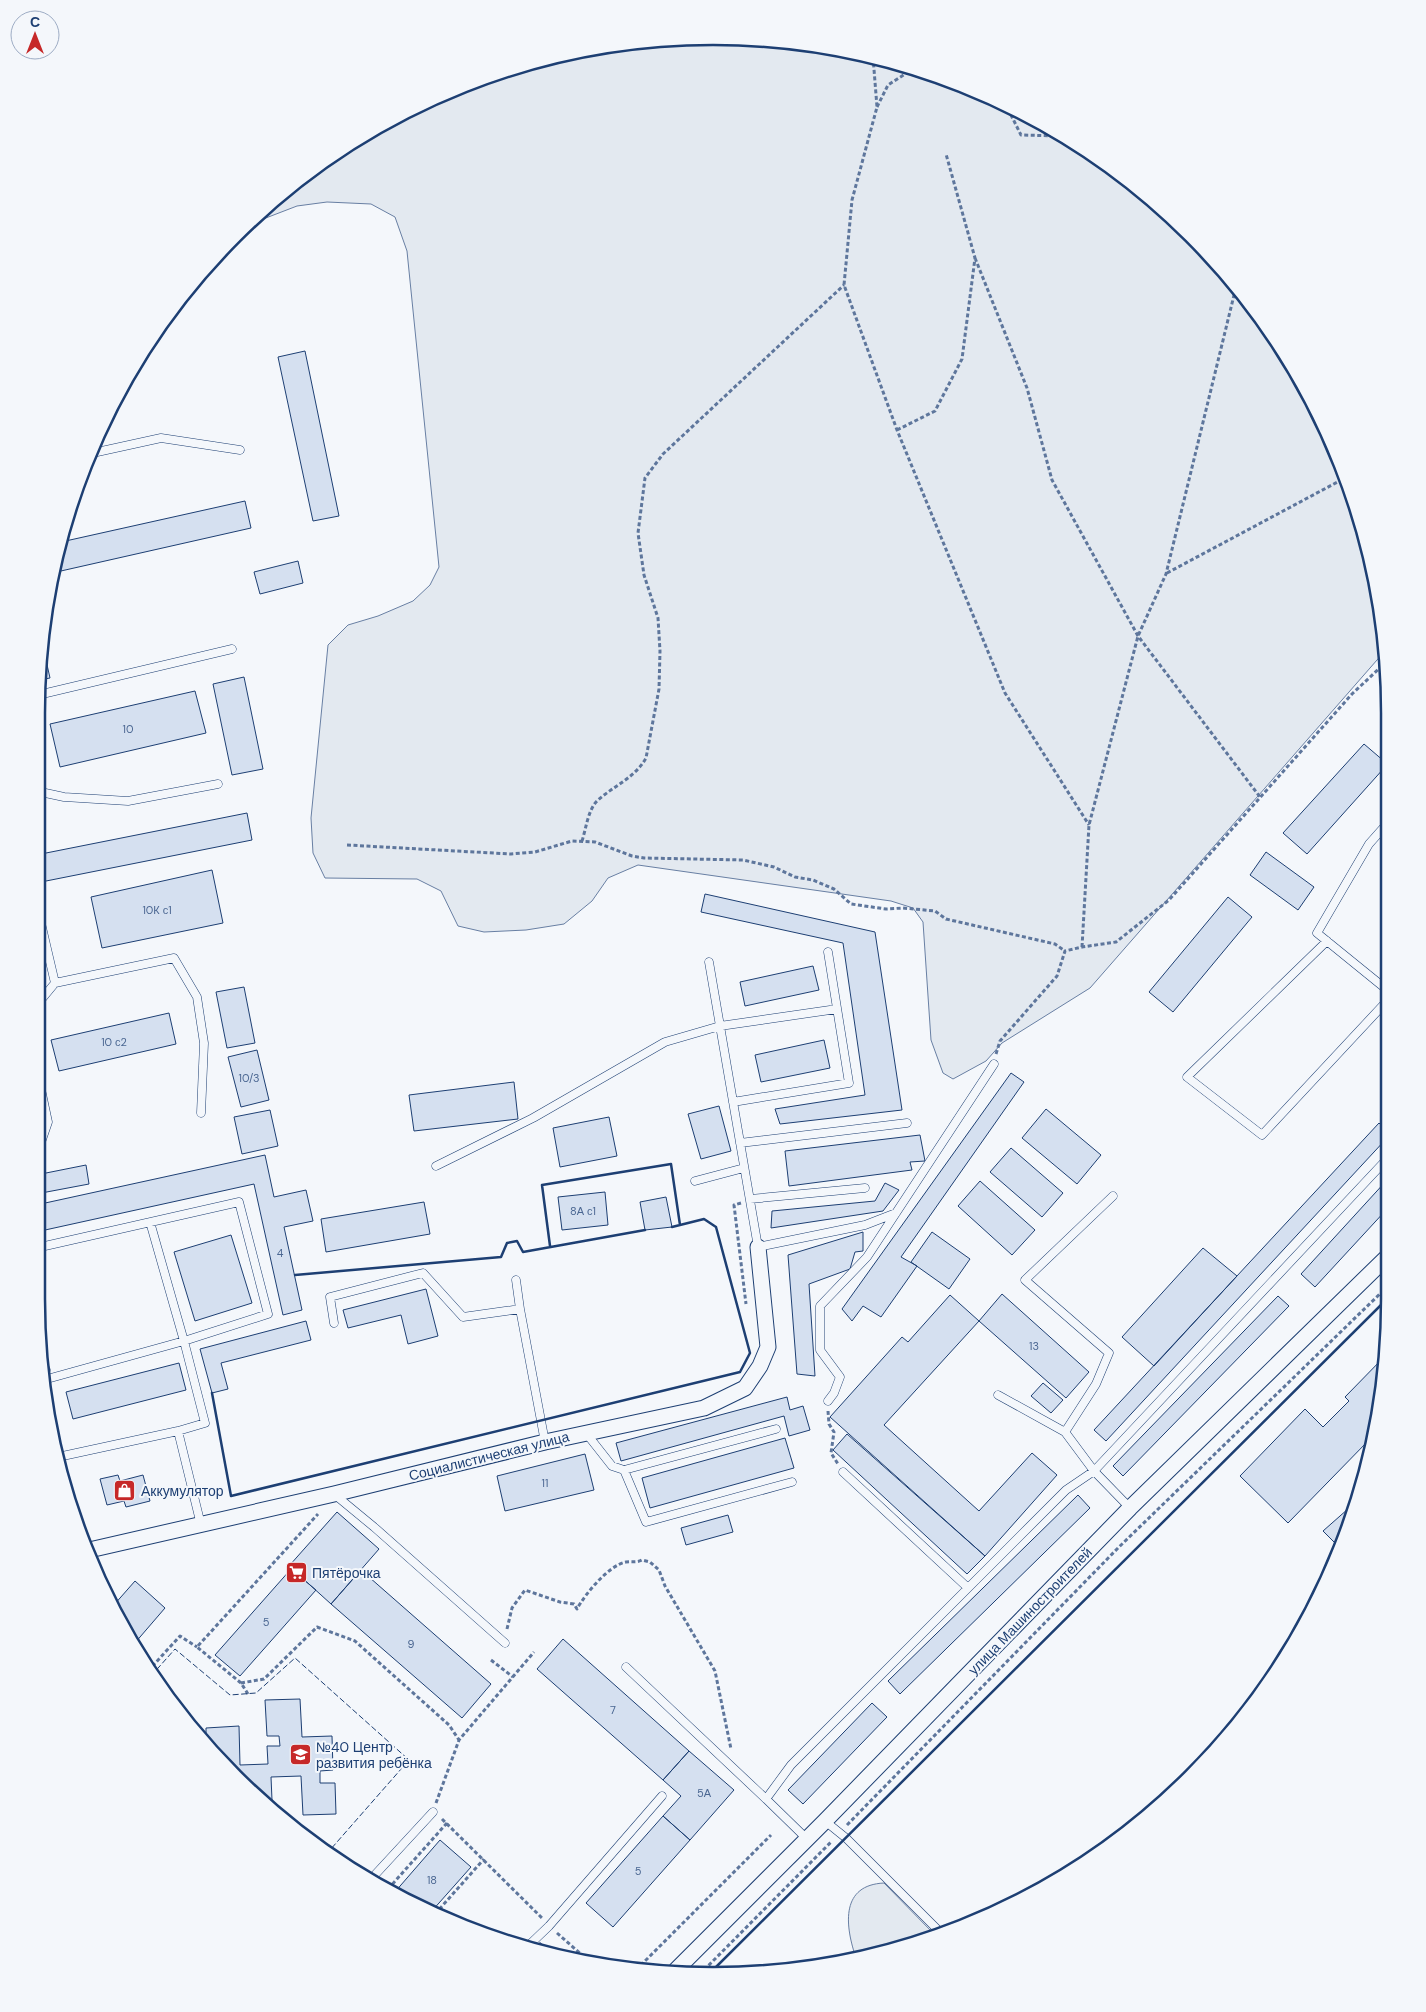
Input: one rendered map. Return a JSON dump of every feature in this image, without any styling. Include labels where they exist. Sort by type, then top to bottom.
[{"type":"street","name":"Социалистическая улица","points":[[94,1549],[334,1494],[545,1442],[704,1408],[745,1388],[760,1366],[768,1348],[758,1246]]},
{"type":"street","name":"улица Машиностроителей","points":[[680,1966],[826,1821],[1130,1508],[1381,1263]]},
{"type":"lane","points":[[98,452],[160,438],[240,450]]},
{"type":"lane","points":[[45,693],[232,649]]},
{"type":"lane","points":[[45,793],[64,797],[128,801],[218,784]]},
{"type":"lane","points":[[1381,830],[1369,844],[1317,933],[1381,985]]},
{"type":"lane","points":[[45,940],[55,983]]},
{"type":"lane","points":[[1327,941],[1187,1077],[1262,1135],[1381,1007]]},
{"type":"lane","points":[[733,1102],[850,1083],[828,952]]},
{"type":"lane","points":[[45,995],[55,983],[174,958],[196,997],[198,1006],[204,1043],[201,1113]]},
{"type":"lane","points":[[709,962],[758,1246],[865,1225],[896,1213]]},
{"type":"lane","points":[[436,1166],[533,1118],[665,1042],[720,1026],[838,1009]]},
{"type":"lane","points":[[828,1401],[834,1393],[840,1377],[820,1350],[820,1306],[867,1257],[994,1064]]},
{"type":"lane","points":[[45,1108],[48,1122],[45,1131]]},
{"type":"lane","points":[[740,1143],[907,1123]]},
{"type":"lane","points":[[766,1798],[791,1766],[968,1587],[1066,1490],[1094,1471],[1381,1165]]},
{"type":"lane","points":[[695,1181],[744,1168]]},
{"type":"lane","points":[[750,1199],[865,1188]]},
{"type":"lane","points":[[1065,1432],[1096,1384],[1108,1353],[1025,1280],[1112,1196]]},
{"type":"lane","points":[[45,1246],[239,1202],[268,1314],[184,1341],[50,1378]]},
{"type":"lane","points":[[63,1452],[178,1431],[205,1423],[150,1222]]},
{"type":"lane","points":[[334,1323],[330,1297],[423,1274],[463,1318],[520,1309]]},
{"type":"lane","points":[[516,1280],[545,1442]]},
{"type":"lane","points":[[998,1395],[1065,1432],[1094,1471],[1130,1508]]},
{"type":"lane","points":[[586,1433],[612,1466],[624,1470],[776,1429]]},
{"type":"lane","points":[[178,1431],[201,1525]]},
{"type":"lane","points":[[624,1470],[646,1522],[792,1482]]},
{"type":"lane","points":[[843,1472],[968,1587]]},
{"type":"lane","points":[[334,1494],[505,1643]]},
{"type":"lane","points":[[626,1667],[734,1767],[807,1839]]},
{"type":"lane","points":[[533,1942],[662,1796]]},
{"type":"lane","points":[[375,1875],[433,1812]]},
{"type":"lane","points":[[826,1821],[840,1832],[937,1928]]},
{"type":"path","points":[[873,65],[877,107]]},
{"type":"path","points":[[905,73],[888,85],[877,107],[852,200],[844,285],[898,430],[1005,693],[1089,825]]},
{"type":"path","points":[[1011,116],[1021,135],[1050,136]]},
{"type":"path","points":[[946,154],[975,258],[1027,388],[1052,480],[1138,636],[1260,797]]},
{"type":"path","points":[[898,430],[936,412],[962,359],[975,258]]},
{"type":"path","points":[[582,841],[596,802],[628,778],[641,766],[646,758],[659,689],[660,651],[658,618],[644,575],[638,533],[645,478],[663,454],[844,285]]},
{"type":"path","points":[[1082,947],[1089,825],[1138,636],[1166,574],[1234,295]]},
{"type":"path","points":[[1166,574],[1339,481]]},
{"type":"path","points":[[347,845],[511,854],[535,852],[572,841],[582,841],[595,842],[632,856],[644,858],[743,860],[774,867],[795,877],[813,880],[834,889],[851,904],[886,909],[903,908],[935,911],[946,919],[1055,944],[1065,951],[1116,942],[1169,900],[1352,694],[1380,668]]},
{"type":"path","points":[[994,1064],[1000,1041],[1057,976],[1065,951]]},
{"type":"path","points":[[746,1306],[734,1205],[750,1199]]},
{"type":"path","points":[[707,1967],[1119,1547],[1381,1293]]},
{"type":"path","points":[[828,1401],[829,1424],[834,1432],[831,1453],[843,1472]]},
{"type":"path","points":[[197,1646],[320,1512]]},
{"type":"path","points":[[498,1637],[507,1632],[512,1608],[525,1590],[560,1602],[574,1604],[577,1609],[583,1598],[604,1575],[626,1562],[636,1563],[642,1560],[650,1562],[659,1570],[665,1586],[716,1672],[734,1767]]},
{"type":"path","points":[[241,1683],[264,1679],[317,1628],[355,1641],[449,1725],[459,1740]]},
{"type":"path","points":[[154,1664],[180,1636],[197,1646],[241,1683],[248,1694]]},
{"type":"path","points":[[511,1886],[447,1823],[433,1812],[459,1740],[534,1652]]},
{"type":"path","points":[[492,1660],[513,1677]]},
{"type":"path","points":[[392,1885],[447,1823]]},
{"type":"path","points":[[643,1963],[771,1835]]},
{"type":"path","points":[[440,1908],[484,1859]]},
{"type":"shaded area","points":[[669,46],[757,46],[843,58],[886,68],[928,80],[969,96],[1047,134],[1120,183],[1185,241],[1243,306],[1292,379],[1330,457],[1346,498],[1368,583],[1379,658],[1090,988],[1002,1043],[986,1061],[953,1079],[943,1073],[931,1040],[923,922],[913,908],[891,901],[638,865],[608,878],[592,901],[564,924],[526,930],[484,932],[458,926],[441,891],[417,879],[325,878],[313,853],[311,818],[328,645],[348,625],[378,616],[413,601],[430,585],[439,567],[407,251],[395,217],[371,204],[327,202],[297,206],[265,218],[306,183],[342,158],[379,134],[418,114],[498,80],[583,58]]},
{"type":"shaded area","points":[[884,1883],[931,1931],[854,1951],[849,1931],[848,1919],[850,1908],[853,1898],[870,1885]]},
{"type":"building","points":[[305,351],[339,516],[313,521],[278,357]]},
{"type":"building","points":[[245,501],[251,528],[61,571],[68,540]]},
{"type":"building","points":[[298,561],[303,583],[260,594],[254,572]]},
{"type":"building","points":[[47,663],[50,678],[46,679]]},
{"type":"building","points":[[244,677],[263,769],[232,775],[213,684]]},
{"type":"building","points":[[195,691],[206,733],[60,767],[50,724]]},
{"type":"building","points":[[1364,744],[1381,759],[1381,771],[1307,854],[1283,833]]},
{"type":"building","points":[[247,813],[252,840],[45,881],[45,853]]},
{"type":"building","points":[[1266,852],[1314,887],[1298,910],[1250,875]]},
{"type":"building","points":[[212,870],[223,923],[102,948],[91,897]]},
{"type":"building","points":[[705,894],[875,932],[902,1110],[780,1124],[775,1109],[865,1095],[843,943],[701,912]]},
{"type":"building","points":[[1228,897],[1252,917],[1173,1012],[1149,992]]},
{"type":"building","points":[[813,966],[819,990],[745,1006],[740,982]]},
{"type":"building","points":[[244,987],[255,1043],[227,1048],[216,992]]},
{"type":"building","points":[[169,1013],[176,1044],[59,1071],[51,1040]]},
{"type":"building","points":[[824,1040],[830,1068],[761,1082],[755,1055]]},
{"type":"building","points":[[257,1050],[269,1100],[241,1107],[228,1057]]},
{"type":"building","points":[[1011,1073],[1024,1082],[901,1257],[917,1266],[881,1317],[863,1306],[852,1321],[842,1309]]},
{"type":"building","points":[[514,1082],[518,1119],[414,1131],[409,1095]]},
{"type":"building","points":[[719,1106],[731,1151],[701,1159],[688,1114]]},
{"type":"building","points":[[1046,1109],[1101,1155],[1077,1184],[1022,1138]]},
{"type":"building","points":[[270,1110],[278,1146],[242,1154],[234,1117]]},
{"type":"building","points":[[609,1117],[617,1156],[560,1167],[553,1128]]},
{"type":"building","points":[[1379,1123],[1381,1125],[1381,1144],[1106,1441],[1094,1430]]},
{"type":"building","points":[[920,1135],[925,1161],[910,1162],[912,1170],[789,1186],[785,1151]]},
{"type":"building","points":[[1011,1148],[1063,1193],[1042,1217],[990,1172]]},
{"type":"building","points":[[265,1155],[274,1197],[306,1190],[313,1221],[284,1227],[302,1310],[283,1315],[254,1184],[45,1230],[45,1203]]},
{"type":"building","points":[[86,1165],[89,1184],[45,1192],[45,1173]]},
{"type":"building","points":[[980,1181],[1035,1230],[1012,1255],[958,1206]]},
{"type":"building","points":[[885,1183],[899,1190],[883,1211],[771,1228],[772,1211],[875,1201]]},
{"type":"building","points":[[1381,1187],[1381,1216],[1315,1287],[1301,1274]]},
{"type":"building","points":[[605,1192],[608,1225],[562,1230],[558,1197]]},
{"type":"building","points":[[666,1197],[672,1227],[645,1230],[640,1202]]},
{"type":"building","points":[[424,1202],[430,1234],[326,1252],[321,1219]]},
{"type":"building","points":[[863,1232],[863,1251],[855,1252],[850,1269],[809,1284],[815,1376],[797,1374],[788,1255]]},
{"type":"building","points":[[932,1232],[970,1259],[949,1289],[911,1262]]},
{"type":"building","points":[[231,1235],[252,1303],[195,1321],[174,1252]]},
{"type":"building","points":[[1203,1248],[1237,1276],[1154,1366],[1122,1337]]},
{"type":"building","points":[[426,1289],[438,1336],[408,1344],[401,1315],[348,1328],[343,1310]]},
{"type":"building","points":[[1002,1294],[1089,1372],[1066,1398],[979,1321]]},
{"type":"building","points":[[950,1295],[979,1321],[884,1425],[979,1511],[1032,1453],[1057,1475],[985,1556],[830,1417],[902,1337],[908,1342]]},
{"type":"building","points":[[1278,1296],[1289,1306],[1123,1476],[1113,1466]]},
{"type":"building","points":[[306,1321],[311,1340],[221,1363],[228,1389],[212,1393],[200,1349]]},
{"type":"building","points":[[179,1363],[186,1390],[73,1419],[66,1392]]},
{"type":"building","points":[[1378,1364],[1364,1445],[1288,1523],[1240,1476],[1305,1409],[1323,1427],[1349,1401],[1345,1397]]},
{"type":"building","points":[[1043,1383],[1063,1400],[1051,1413],[1031,1396]]},
{"type":"building","points":[[787,1397],[790,1410],[803,1406],[810,1430],[789,1436],[784,1416],[621,1461],[616,1443]]},
{"type":"building","points":[[847,1434],[985,1556],[967,1574],[833,1450]]},
{"type":"building","points":[[785,1438],[794,1468],[650,1508],[642,1478]]},
{"type":"building","points":[[585,1454],[594,1490],[505,1511],[497,1476]]},
{"type":"building","name":"Аккумулятор","points":[[118,1475],[120,1481],[143,1475],[150,1501],[126,1507],[124,1501],[107,1505],[100,1479]]},
{"type":"building","points":[[1078,1495],[1090,1508],[900,1694],[888,1681]]},
{"type":"building","points":[[1347,1510],[1335,1543],[1323,1531]]},
{"type":"building","points":[[337,1512],[379,1549],[331,1604],[289,1566]]},
{"type":"building","points":[[728,1515],[733,1532],[686,1545],[681,1528]]},
{"type":"building","points":[[291,1569],[316,1590],[240,1676],[215,1655]]},
{"type":"building","points":[[361,1570],[491,1684],[462,1718],[331,1604]]},
{"type":"building","points":[[135,1581],[165,1608],[138,1639],[118,1601]]},
{"type":"building","points":[[563,1639],[689,1751],[663,1780],[537,1669]]},
{"type":"building","name":"№40 Центр развития ребёнка","points":[[300,1699],[302,1737],[332,1736],[333,1770],[320,1771],[320,1783],[335,1783],[336,1814],[303,1815],[301,1776],[271,1777],[272,1800],[241,1771],[206,1733],[206,1728],[239,1726],[240,1765],[268,1764],[267,1746],[280,1746],[279,1736],[267,1736],[265,1700]]},
{"type":"building","points":[[872,1703],[887,1717],[803,1804],[788,1790]]},
{"type":"building","points":[[689,1751],[734,1790],[690,1840],[663,1816],[681,1796],[663,1780]]},
{"type":"building","points":[[663,1816],[690,1840],[613,1927],[586,1903]]},
{"type":"building","points":[[440,1840],[471,1867],[436,1906],[398,1888]]},
{"type":"fence","points":[[157,1669],[175,1649],[230,1695],[256,1693],[295,1658],[409,1760],[332,1847]]},
{"type":"wall","points":[[550,1246],[542,1185],[671,1164],[680,1225]]},
{"type":"wall","points":[[212,1393],[231,1496],[740,1372],[750,1353],[716,1227],[704,1219],[672,1227]]},
{"type":"wall","points":[[295,1275],[501,1257],[507,1243],[517,1241],[523,1252],[645,1230]]},
{"type":"wall","points":[[716,1967],[1381,1305]]},
{"type":"place","name":"Аккумулятор","points":[[125,1491]]},
{"type":"place","name":"Пятёрочка","points":[[296,1573]]},
{"type":"place","name":"№40 Центр развития ребёнка","points":[[300,1755]]}]
